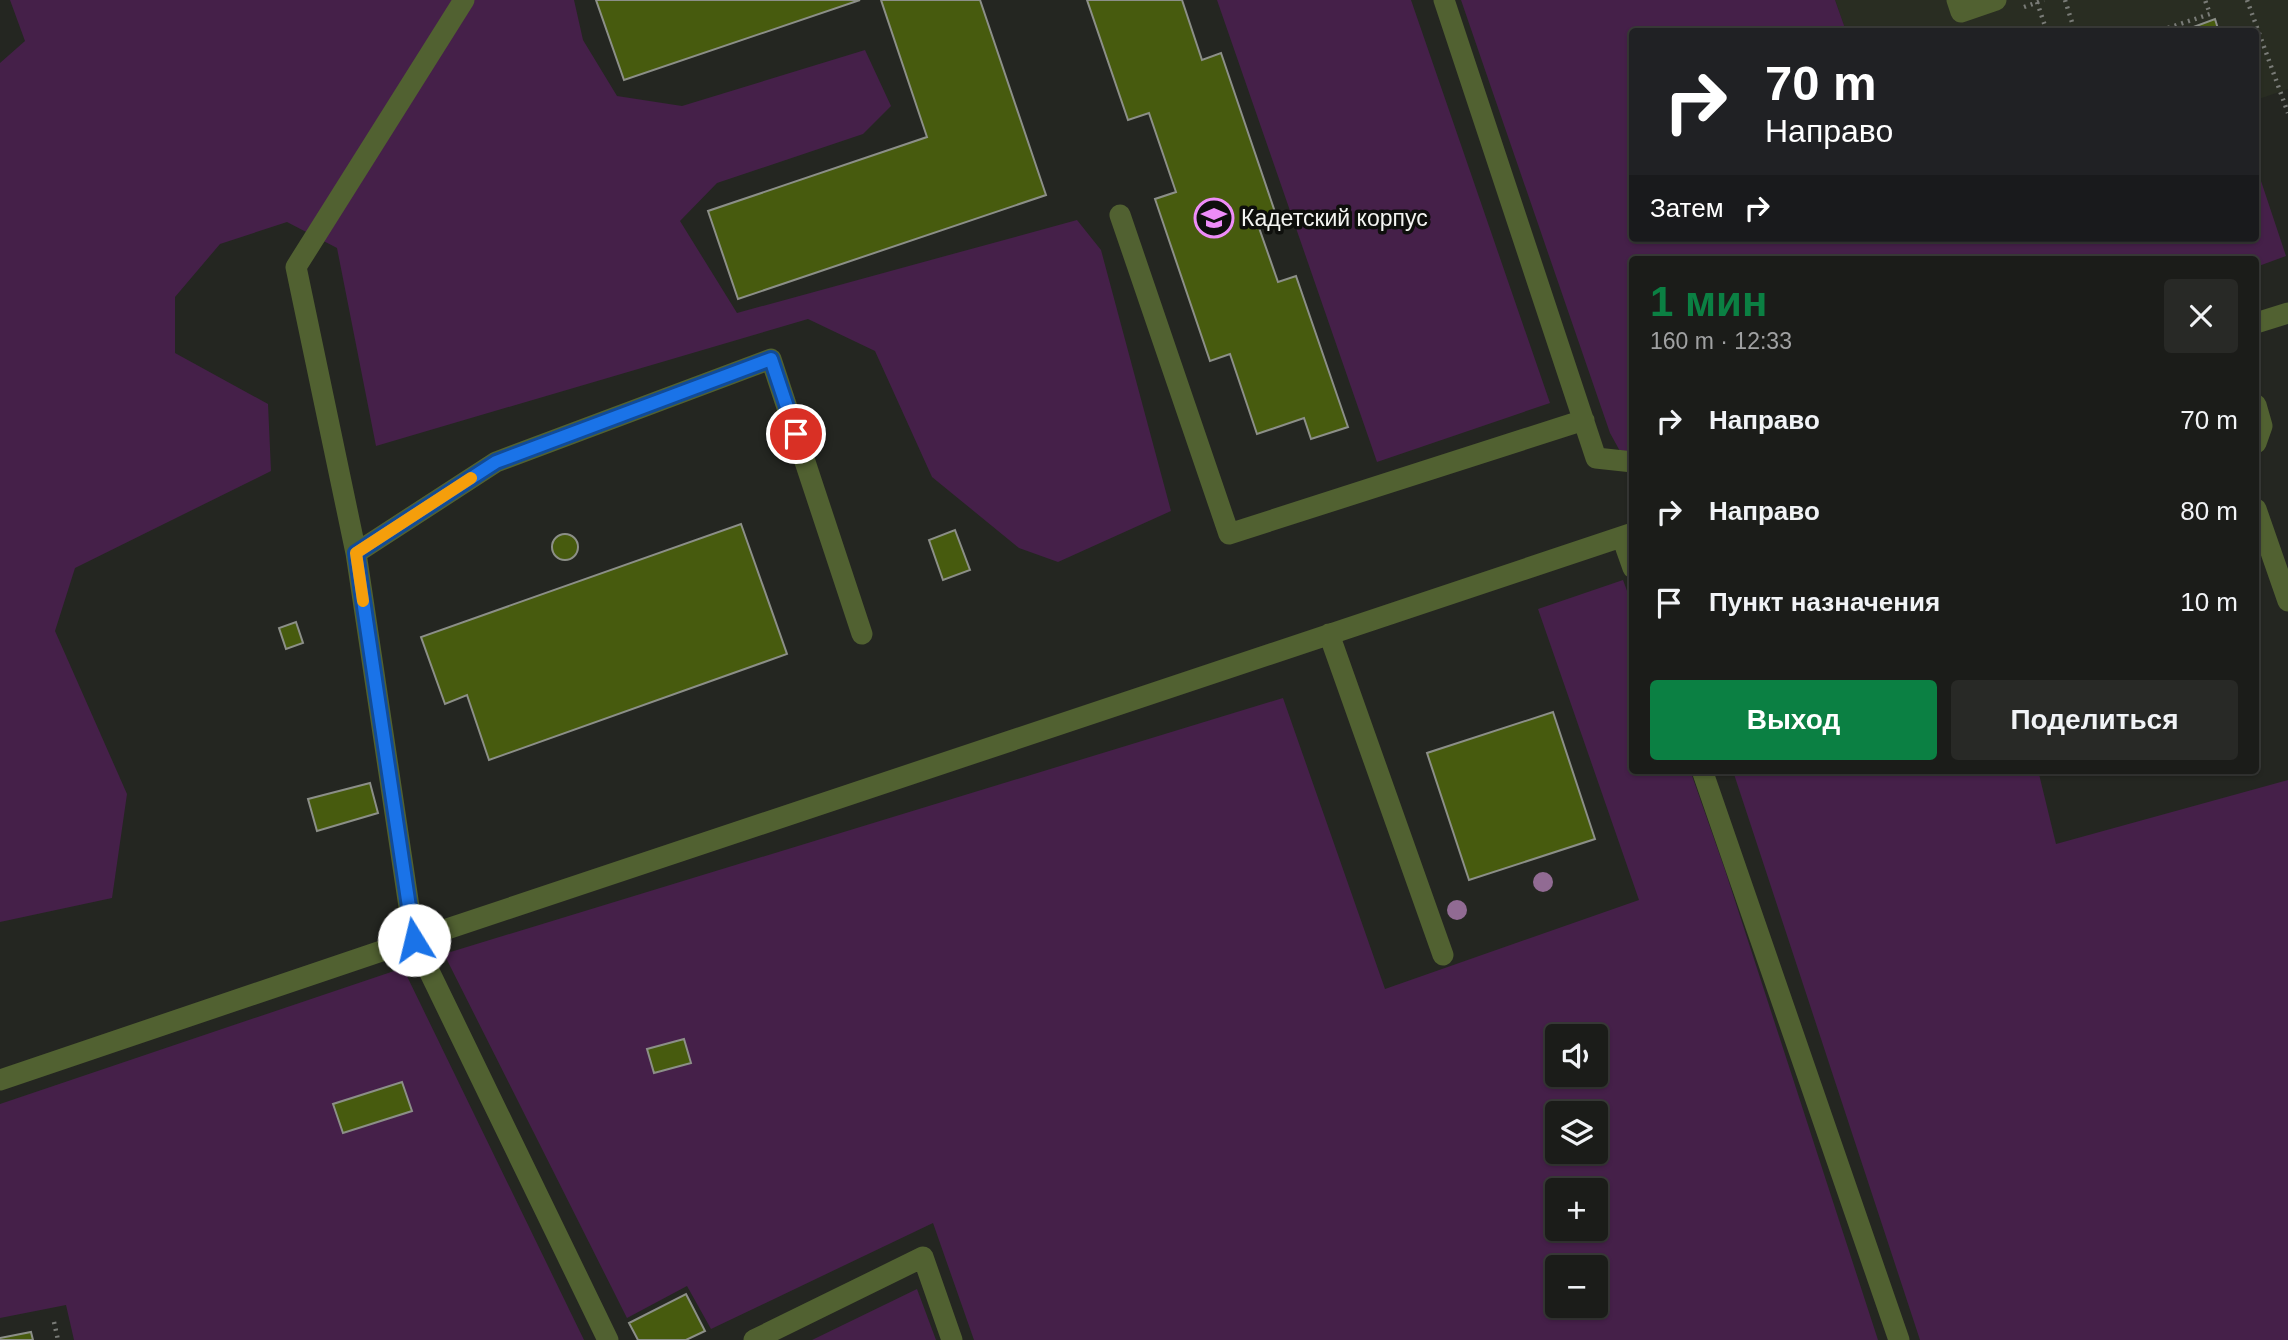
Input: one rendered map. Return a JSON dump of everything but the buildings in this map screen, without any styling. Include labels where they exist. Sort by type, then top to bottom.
[{"type":"lane","points":[[464,0],[296,267],[356,553],[414,940],[608,1340]]},
{"type":"lane","points":[[1444,0],[1596,458],[1629,462]]},
{"type":"lane","points":[[1957,0],[1961,12],[1996,0]]},
{"type":"lane","points":[[1120,215],[1229,534],[1584,420]]},
{"type":"lane","points":[[2259,322],[2288,313]]},
{"type":"lane","points":[[356,553],[496,462],[771,359],[862,634]]},
{"type":"lane","points":[[2259,416],[2262,426],[2259,434]]},
{"type":"lane","points":[[2259,518],[2288,601]]},
{"type":"lane","points":[[0,1080],[1627,535]]},
{"type":"lane","points":[[1329,634],[1443,955]]},
{"type":"lane","points":[[1703,774],[1899,1340]]},
{"type":"lane","points":[[754,1340],[923,1257],[952,1340]]},
{"type":"path","points":[[2065,0],[2075,28]]},
{"type":"path","points":[[2168,28],[2210,14],[2205,0]]},
{"type":"path","points":[[2247,0],[2257,28]]},
{"type":"path","points":[[2038,2],[2046,28]]},
{"type":"path","points":[[2259,33],[2288,113]]},
{"type":"path","points":[[54,1322],[58,1340]]},
{"type":"shaded area","points":[[10,0],[574,0],[583,40],[617,96],[682,106],[865,50],[891,106],[863,134],[717,183],[680,221],[737,313],[1077,220],[1101,250],[1171,511],[1058,562],[1019,548],[932,477],[875,351],[808,319],[376,446],[337,248],[287,222],[220,244],[175,297],[175,353],[268,404],[271,471],[75,568],[55,631],[127,794],[112,898],[0,922],[0,63],[25,41]]},
{"type":"shaded area","points":[[1217,0],[1411,0],[1550,403],[1377,462]]},
{"type":"shaded area","points":[[1461,0],[1835,0],[1845,28],[1629,28],[1629,242],[2259,242],[2259,175],[2286,256],[2259,266],[2259,256],[1629,256],[1629,453],[1621,453],[1610,433]]},
{"type":"shaded area","points":[[1835,0],[2288,0],[2288,89],[2259,99],[2259,28],[1845,28]]},
{"type":"shaded area","points":[[1623,580],[1629,596],[1629,774],[1691,774],[1878,1340],[974,1340],[933,1223],[711,1329],[687,1286],[627,1318],[444,954],[1283,698],[1385,989],[1639,900],[1538,609]]},
{"type":"shaded area","points":[[1734,774],[2039,774],[2056,844],[2288,780],[2288,1340],[1920,1340]]},
{"type":"shaded area","points":[[403,968],[584,1340],[74,1340],[66,1305],[0,1318],[0,1104]]},
{"type":"shaded area","points":[[917,1289],[936,1340],[812,1340]]},
{"type":"slow traffic","points":[[363,601],[356,553],[471,478]]},
{"type":"place","name":"Кадетский корпус","points":[[1214,218]]},
{"type":"route","points":[[414,940],[356,553],[496,462],[771,359],[796,434]]}]
